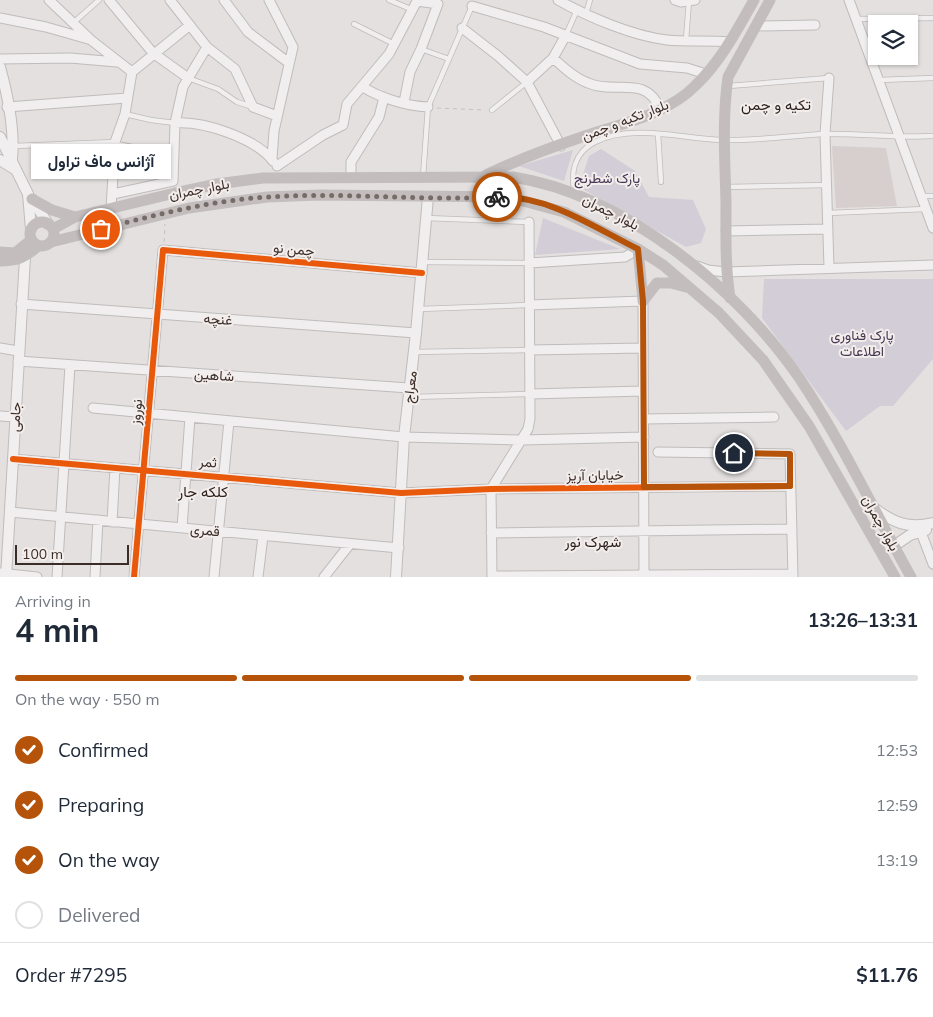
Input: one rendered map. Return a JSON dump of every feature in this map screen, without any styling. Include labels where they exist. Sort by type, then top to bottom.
[{"type":"main road","name":"بلوار تکیه و چمن","points":[[483,177],[518,160],[660,109],[695,87],[716,64],[754,0]]},
{"type":"main road","points":[[728,82],[770,0]]},
{"type":"main road","points":[[728,44],[732,53],[741,54]]},
{"type":"main road","points":[[716,64],[726,69],[728,82],[724,140],[726,272],[730,298]]},
{"type":"main road","name":"بلوار چمران","points":[[50,226],[111,208],[217,184],[285,178],[483,177],[536,181],[575,194],[648,231],[691,263],[730,298],[799,378],[824,418],[911,577]]},
{"type":"main road","name":"بلوار چمران","points":[[51,242],[189,208],[267,197],[320,195],[509,197],[564,212],[638,249],[663,264],[739,334],[763,360],[809,426],[895,577]]},
{"type":"main road","points":[[30,197],[71,219],[68,230],[74,236]]},
{"type":"main road","points":[[0,261],[25,258],[34,238],[37,224],[50,226],[54,236],[51,242],[45,246],[34,238]]},
{"type":"main road","points":[[0,252],[15,253],[34,238]]},
{"type":"main road","points":[[638,249],[643,301]]},
{"type":"main road","points":[[643,301],[657,283],[671,283],[691,288]]},
{"type":"street","points":[[49,0],[72,24],[117,62],[132,72]]},
{"type":"street","points":[[109,0],[153,53],[188,78]]},
{"type":"street","points":[[170,0],[207,46],[235,69],[253,107],[277,116]]},
{"type":"street","points":[[224,0],[248,32],[289,62]]},
{"type":"street","points":[[269,0],[293,47],[277,116],[274,162]]},
{"type":"street","points":[[558,0],[586,14],[627,29],[667,40],[728,44]]},
{"type":"street","points":[[675,0],[681,2],[692,0]]},
{"type":"street","points":[[849,0],[933,228]]},
{"type":"street","points":[[274,162],[343,125],[347,104],[379,68],[416,4],[438,4],[422,49],[410,72],[404,102]]},
{"type":"street","points":[[472,6],[566,35],[640,64],[687,68],[706,74]]},
{"type":"street","points":[[0,18],[46,27],[91,40]]},
{"type":"street","points":[[111,208],[115,144],[125,114],[132,72],[153,53],[190,25]]},
{"type":"street","points":[[756,26],[815,25]]},
{"type":"street","points":[[462,28],[527,82],[561,146]]},
{"type":"street","points":[[527,82],[553,58],[566,35]]},
{"type":"street","points":[[113,194],[173,180],[175,122],[183,87],[207,46]]},
{"type":"street","points":[[0,60],[70,58],[117,62]]},
{"type":"street","points":[[553,58],[569,72],[589,84],[607,88],[644,89],[655,96],[660,109]]},
{"type":"street","points":[[0,72],[8,107],[13,146],[11,160]]},
{"type":"street","points":[[829,78],[824,134],[829,268]]},
{"type":"street","points":[[362,87],[376,96],[428,107]]},
{"type":"street","points":[[351,177],[351,162],[379,117],[384,97]]},
{"type":"street","points":[[8,107],[127,98]]},
{"type":"street","points":[[175,122],[194,123],[254,143],[274,162],[285,178]]},
{"type":"street","points":[[0,137],[30,197],[50,226]]},
{"type":"street","points":[[115,144],[149,153]]},
{"type":"street","points":[[0,160],[16,170]]},
{"type":"street","points":[[30,197],[34,238]]},
{"type":"street","name":"معراج","points":[[396,577],[404,437],[416,334],[428,197]]},
{"type":"street","points":[[529,222],[530,420],[522,440],[491,489],[492,576],[793,576],[790,454],[658,452]]},
{"type":"street","points":[[726,231],[828,229]]},
{"type":"street","points":[[529,263],[625,257],[638,249]]},
{"type":"street","name":"چمن نو","points":[[163,250],[422,267]]},
{"type":"street","name":"نوروز","points":[[134,577],[163,250]]},
{"type":"street","name":"جامی","points":[[4,575],[10,512],[25,258]]},
{"type":"street","points":[[691,263],[708,270],[726,272],[933,265]]},
{"type":"street","points":[[529,305],[643,301],[644,576]]},
{"type":"street","name":"غنچه","points":[[21,304],[416,334]]},
{"type":"street","name":"شاهین","points":[[0,348],[18,356],[70,365],[409,392]]},
{"type":"street","points":[[530,350],[643,348]]},
{"type":"street","points":[[57,577],[70,365]]},
{"type":"street","points":[[530,394],[643,391]]},
{"type":"street","points":[[93,408],[404,437],[522,440],[644,437]]},
{"type":"street","points":[[0,416],[15,417]]},
{"type":"street","points":[[182,528],[190,417]]},
{"type":"street","points":[[644,419],[774,417]]},
{"type":"street","points":[[214,577],[229,421]]},
{"type":"street","name":"ثمر","points":[[13,460],[224,476],[401,493]]},
{"type":"street","points":[[112,522],[115,468]]},
{"type":"street","name":"خیابان آریز","points":[[401,493],[491,489],[790,486]]},
{"type":"street","points":[[872,506],[890,520],[919,529],[933,528]]},
{"type":"street","name":"قمری","points":[[10,512],[399,548]]},
{"type":"street","points":[[95,577],[98,520]]},
{"type":"street","points":[[894,546],[919,529],[933,523]]},
{"type":"street","points":[[491,532],[792,529]]},
{"type":"street","points":[[919,529],[933,564]]},
{"type":"street","points":[[258,577],[263,536]]},
{"type":"street","points":[[324,577],[350,544]]},
{"type":"street","points":[[4,575],[37,577]]},
{"type":"lane","points":[[72,24],[100,0]]},
{"type":"lane","points":[[389,0],[416,4]]},
{"type":"lane","points":[[586,14],[590,0]]},
{"type":"lane","points":[[686,40],[692,0]]},
{"type":"lane","points":[[423,177],[428,107],[472,6]]},
{"type":"lane","points":[[566,35],[577,10]]},
{"type":"lane","points":[[856,19],[933,18]]},
{"type":"lane","points":[[354,24],[394,44]]},
{"type":"lane","points":[[422,49],[449,59]]},
{"type":"lane","points":[[188,78],[218,89],[237,102],[253,107]]},
{"type":"lane","points":[[728,82],[829,78]]},
{"type":"lane","points":[[879,80],[933,78]]},
{"type":"lane","points":[[492,110],[527,82]]},
{"type":"lane","points":[[125,114],[151,120],[175,122]]},
{"type":"lane","points":[[575,194],[572,180],[573,166],[582,152],[594,142],[613,136],[658,134],[724,140],[824,134],[900,138],[933,136]]},
{"type":"lane","points":[[658,134],[661,182]]},
{"type":"lane","points":[[13,146],[115,144]]},
{"type":"lane","points":[[725,187],[827,185]]},
{"type":"lane","points":[[922,196],[933,196]]},
{"type":"lane","points":[[828,213],[926,209]]},
{"type":"lane","points":[[426,218],[529,222]]},
{"type":"lane","points":[[422,267],[529,263]]},
{"type":"lane","points":[[418,309],[529,305]]},
{"type":"lane","points":[[414,352],[530,350]]},
{"type":"lane","points":[[409,392],[530,394]]},
{"type":"path","points":[[428,107],[492,110]]},
{"type":"path","points":[[163,250],[165,223]]},
{"type":"shaded area","points":[[832,146],[886,148],[897,206],[836,208]]},
{"type":"green space","name":"پارک شطرنج","points":[[601,149],[635,171],[649,197],[693,200],[706,229],[701,243],[686,247],[579,187],[589,156]]},
{"type":"green space","points":[[573,150],[564,181],[519,166]]},
{"type":"green space","points":[[543,218],[620,249],[535,255]]},
{"type":"green space","name":"پارک فناوری اطلاعات","points":[[764,279],[933,279],[933,359],[893,406],[880,406],[846,431],[762,318]]},
{"type":"cycle path","points":[[134,577],[163,250],[422,273]]},
{"type":"cycle path","points":[[13,459],[401,493],[491,489],[790,486]]},
{"type":"way so far","points":[[101,229],[189,208],[267,197],[320,195],[497,197]]},
{"type":"place","name":"آژانس ماف تراول","points":[[101,229]]},
{"type":"district","name":"تکیه و چمن","points":[[776,104]]},
{"type":"district","name":"کلکه جار","points":[[203,491]]},
{"type":"district","name":"شهرک نور","points":[[593,541]]},
{"type":"route","points":[[497,197],[509,197],[532,202],[564,212],[638,249],[643,301],[644,487],[790,486],[790,454],[734,453]]}]
